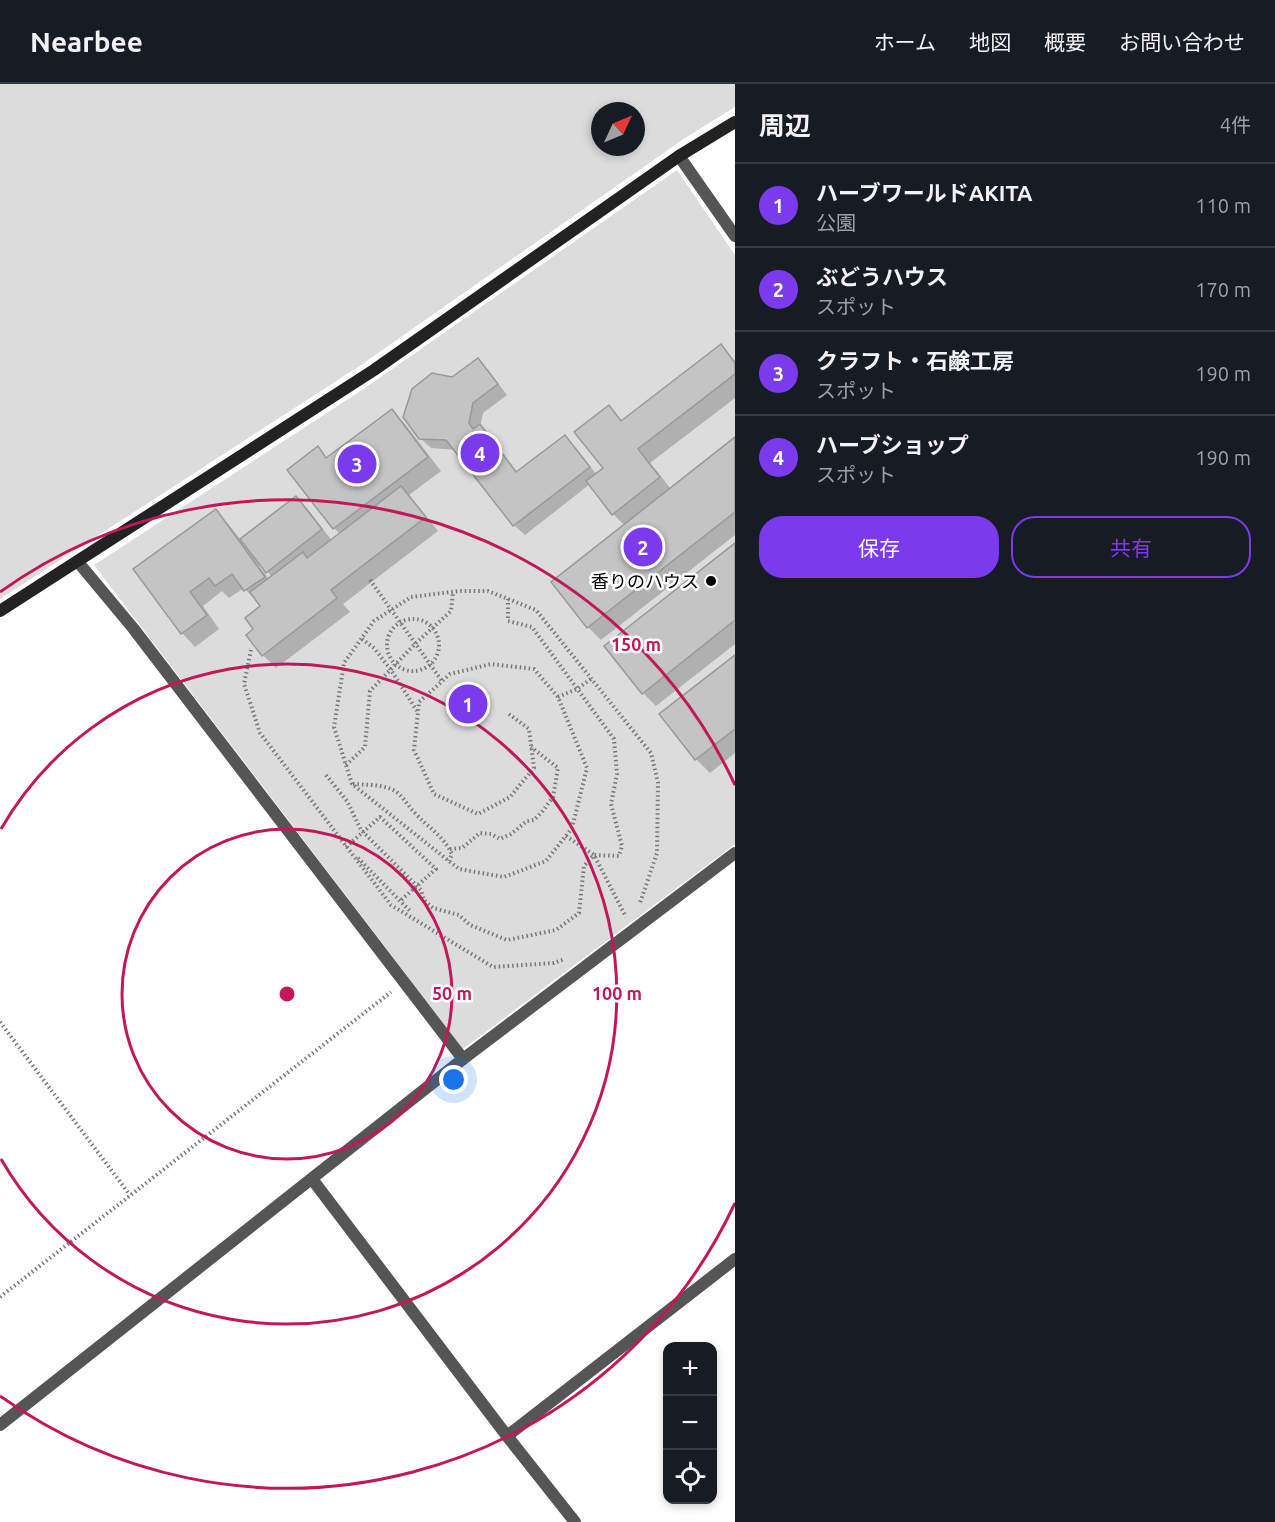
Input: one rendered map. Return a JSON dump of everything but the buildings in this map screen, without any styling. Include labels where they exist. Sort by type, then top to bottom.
[{"type":"street","points":[[0,611],[374,370],[680,156],[735,122]]},
{"type":"street","points":[[680,156],[735,236]]},
{"type":"street","points":[[78,561],[133,628],[463,1059]]},
{"type":"street","points":[[0,1425],[463,1059],[735,853]]},
{"type":"street","points":[[312,1179],[575,1522]]},
{"type":"street","points":[[507,1436],[735,1259]]},
{"type":"path","points":[[370,580],[442,681]]},
{"type":"path","points":[[509,714],[529,729],[534,768],[510,797],[478,814],[434,794],[414,750],[419,702],[450,674],[490,663],[534,669],[558,697],[587,768],[572,828],[546,861],[504,877],[459,869],[352,784],[334,727],[344,663],[374,621],[411,597],[488,591],[536,610],[651,753],[658,783],[657,853],[637,911]]},
{"type":"path","points":[[346,765],[365,747],[370,691],[415,644],[451,611],[453,592]]},
{"type":"path","points":[[507,599],[508,621],[532,627],[614,739],[617,774],[611,804],[622,846],[619,856],[594,855]]},
{"type":"path","points":[[414,619],[423,621],[433,628],[439,639],[439,648],[433,663],[418,671],[401,669],[390,656],[387,647],[392,631],[398,624],[414,619]]},
{"type":"path","points":[[362,639],[374,648],[391,670],[418,712]]},
{"type":"path","points":[[251,650],[244,684],[260,733],[391,905],[493,967],[554,963],[574,955]]},
{"type":"path","points":[[558,697],[577,689],[591,679]]},
{"type":"path","points":[[450,849],[462,848],[480,833],[491,834],[501,839],[527,821],[534,820],[542,812],[553,797],[558,768],[531,747]]},
{"type":"path","points":[[326,775],[347,801],[363,832],[421,890],[424,900],[433,908],[459,915],[470,925],[507,940],[556,930],[579,914],[584,866],[594,855]]},
{"type":"path","points":[[352,784],[379,786],[396,792],[414,813],[439,834],[452,854],[449,861]]},
{"type":"path","points":[[346,847],[380,817],[436,869],[400,901]]},
{"type":"path","points":[[566,836],[594,855],[627,921],[632,916]]},
{"type":"path","points":[[346,847],[410,911]]},
{"type":"path","points":[[0,1297],[403,982]]},
{"type":"path","points":[[0,1022],[130,1195]]},
{"type":"shaded area","points":[[0,84],[735,84],[735,107],[685,138],[361,365],[0,599]]},
{"type":"shaded area","points":[[677,170],[735,255],[735,844],[463,1049],[94,565],[365,388]]},
{"type":"place","name":"ハーブショップ","points":[[480,453]]},
{"type":"place","name":"クラフト・石鹸工房","points":[[357,464]]},
{"type":"place","name":"ぶどうハウス","points":[[643,547]]},
{"type":"place","name":"香りのハウス","points":[[711,581]]},
{"type":"place","name":"ハーブワールドAKITA","points":[[468,704]]}]
